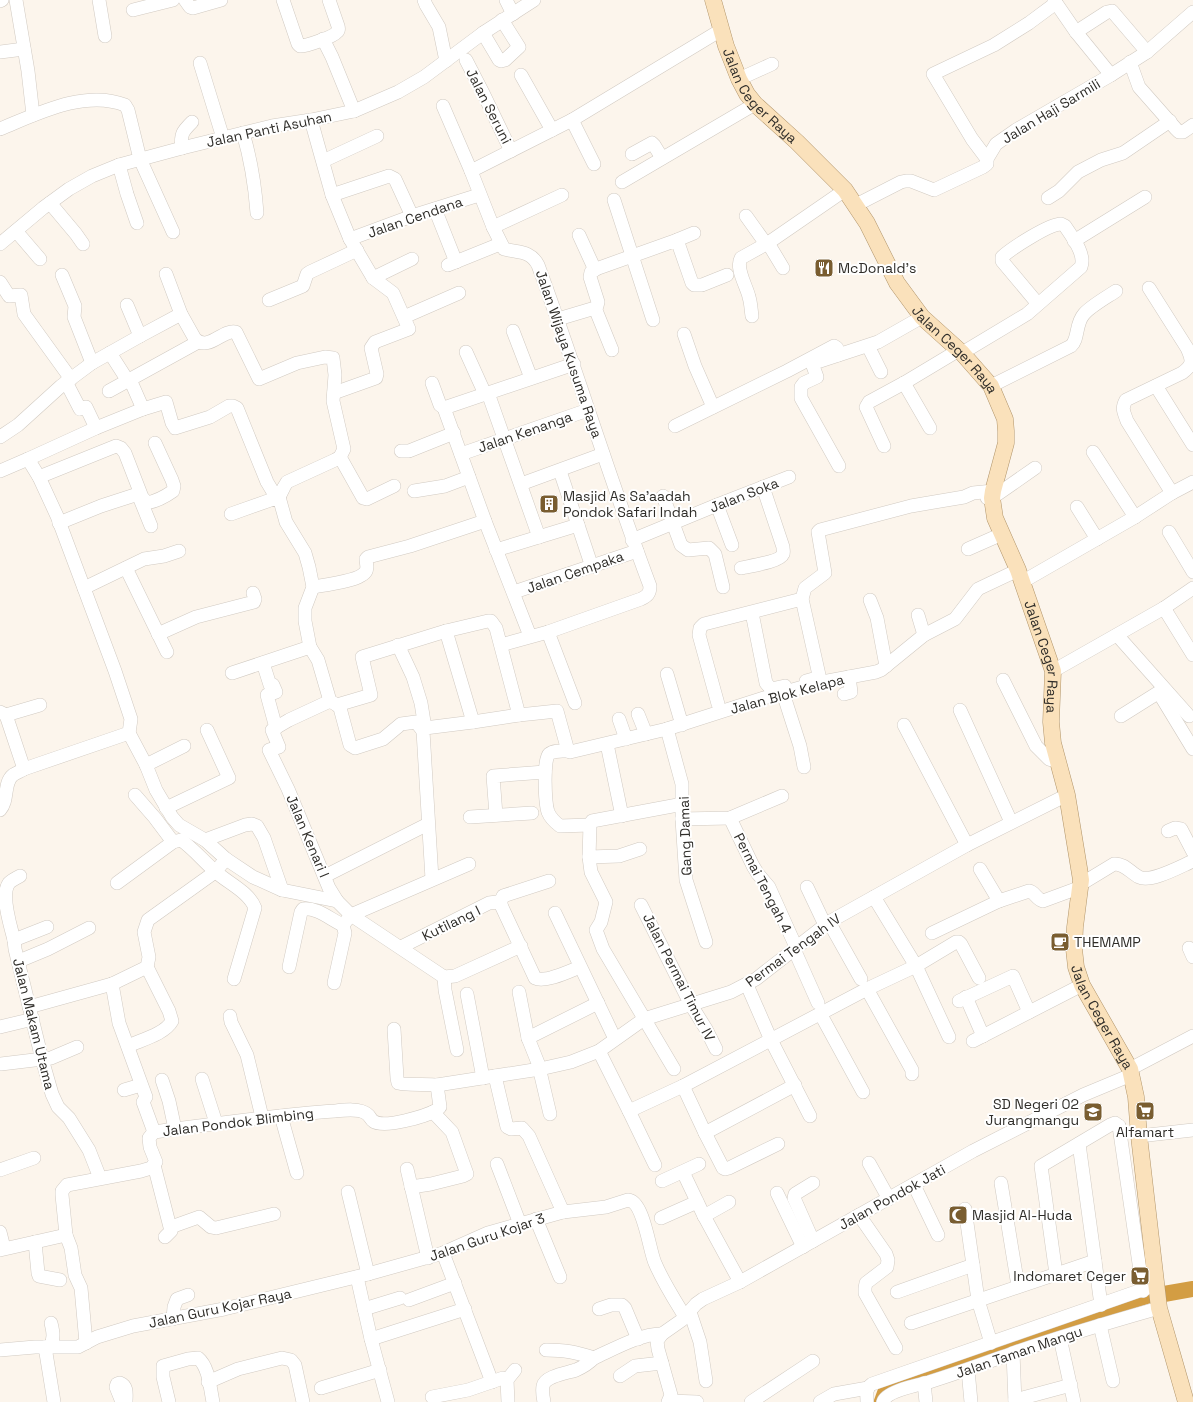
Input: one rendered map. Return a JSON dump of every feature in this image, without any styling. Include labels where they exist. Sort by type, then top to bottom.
[{"type":"main road","name":"Jalan Ceger Raya","points":[[715,1],[721,30],[739,79],[747,94],[755,104],[797,142],[845,190],[867,223],[897,284],[922,317],[960,352],[990,386],[1005,419],[1006,443],[994,494],[995,518],[1020,576],[1053,671],[1051,722],[1053,743],[1067,795],[1081,881],[1075,927],[1074,949],[1076,967],[1082,985],[1130,1072],[1136,1097],[1152,1288],[1159,1307],[1186,1402]]},
{"type":"street","points":[[16,0],[28,71],[32,115]]},
{"type":"street","points":[[99,0],[105,36]]},
{"type":"street","points":[[132,10],[173,0]]},
{"type":"street","points":[[186,0],[190,7],[193,8],[221,0]]},
{"type":"street","points":[[283,0],[300,46],[323,39],[337,33],[339,30],[329,0]]},
{"type":"street","points":[[424,0],[439,27],[446,61]]},
{"type":"street","points":[[483,33],[501,61],[505,60],[519,47],[508,17],[506,0]]},
{"type":"street","name":"Jalan Panti Asuhan","points":[[1,240],[16,231],[69,189],[92,176],[119,165],[272,126],[354,111],[398,92],[424,77],[483,33],[534,0]]},
{"type":"street","points":[[987,159],[972,139],[933,74],[994,45],[1029,23],[1055,2],[1076,32],[1111,75]]},
{"type":"street","points":[[1076,32],[1107,12],[1112,11],[1147,52]]},
{"type":"street","name":"Jalan Haji Sarmili","points":[[856,205],[901,182],[911,182],[932,190],[937,190],[984,167],[987,164],[987,159],[996,144],[1016,130],[1111,75],[1147,52],[1193,12]]},
{"type":"street","points":[[471,171],[572,120],[721,30]]},
{"type":"street","points":[[323,39],[354,111]]},
{"type":"street","points":[[0,52],[24,49]]},
{"type":"street","name":"Jalan Seruni","points":[[466,60],[511,151]]},
{"type":"street","points":[[1130,62],[1139,87],[1179,132],[1183,132],[1193,125]]},
{"type":"street","points":[[200,63],[223,138]]},
{"type":"street","points":[[739,79],[772,64]]},
{"type":"street","points":[[521,75],[552,130]]},
{"type":"street","points":[[0,129],[32,115],[61,106],[97,99],[123,104],[128,110],[140,159],[174,232]]},
{"type":"street","points":[[622,182],[755,104]]},
{"type":"street","points":[[435,209],[452,263],[500,244],[443,106]]},
{"type":"street","points":[[311,120],[332,194],[353,244],[373,278],[393,293],[409,329],[375,342],[371,348],[377,374],[376,378],[334,393]]},
{"type":"street","points":[[572,120],[594,164]]},
{"type":"street","points":[[182,148],[181,141],[183,130],[192,122]]},
{"type":"street","points":[[1048,198],[1059,191],[1078,172],[1101,160],[1123,153],[1170,122]]},
{"type":"street","points":[[243,133],[253,172],[257,213]]},
{"type":"street","points":[[323,162],[377,136]]},
{"type":"street","points":[[632,154],[652,143],[662,158]]},
{"type":"street","points":[[119,165],[137,223]]},
{"type":"street","points":[[332,194],[392,176],[395,179],[412,216]]},
{"type":"street","points":[[752,316],[750,297],[740,269],[739,262],[741,258],[767,243],[845,190]]},
{"type":"street","name":"Jalan Cendana","points":[[269,300],[303,286],[307,274],[353,244],[412,216],[479,194]]},
{"type":"street","points":[[493,227],[562,195]]},
{"type":"street","points":[[1074,241],[1145,197]]},
{"type":"street","points":[[614,200],[653,320]]},
{"type":"street","points":[[50,203],[76,234],[82,244]]},
{"type":"street","points":[[746,216],[784,268]]},
{"type":"street","points":[[884,446],[866,407],[869,402],[1027,314],[1081,267],[1082,258],[1065,226],[1061,224],[1057,224],[1043,231],[1002,257],[1002,261],[1038,304]]},
{"type":"street","points":[[16,231],[40,259]]},
{"type":"street","points":[[558,319],[595,308],[597,306],[598,302],[590,277],[591,272],[694,233]]},
{"type":"street","points":[[579,235],[595,270]]},
{"type":"street","points":[[677,240],[694,286],[702,285],[727,275]]},
{"type":"street","name":"Jalan Wijaya Kusuma Raya","points":[[500,244],[504,249],[527,254],[535,259],[538,265],[574,364],[634,545],[650,586],[648,595],[641,599],[548,632],[501,645]]},
{"type":"street","points":[[373,278],[412,259]]},
{"type":"street","points":[[166,274],[181,314],[198,342]]},
{"type":"street","points":[[62,275],[75,306],[74,317],[92,364]]},
{"type":"street","points":[[0,282],[9,296],[21,295],[24,314],[68,380],[80,409],[86,407],[96,428]]},
{"type":"street","points":[[1149,288],[1187,348],[1192,364],[1188,369],[1126,400],[1123,406],[1128,421],[1172,493]]},
{"type":"street","points":[[990,386],[1074,343],[1078,325],[1084,314],[1116,291]]},
{"type":"street","points":[[404,317],[459,293]]},
{"type":"street","points":[[127,305],[140,336]]},
{"type":"street","points":[[595,308],[612,350]]},
{"type":"street","points":[[0,437],[18,425],[68,380],[110,353],[181,314]]},
{"type":"street","points":[[839,466],[801,398],[800,391],[804,383],[818,377],[813,366],[814,363],[868,346],[899,332],[922,317]]},
{"type":"street","points":[[513,331],[531,378]]},
{"type":"street","points":[[109,391],[198,342],[209,343],[230,332],[236,332],[239,336],[259,379],[297,363],[325,356],[333,358],[335,370],[334,409],[344,449],[340,457],[327,465],[287,482],[279,498],[231,514]]},
{"type":"street","points":[[684,334],[695,366],[713,407]]},
{"type":"street","points":[[675,426],[787,371],[834,346],[837,348],[838,356]]},
{"type":"street","points":[[868,346],[881,372]]},
{"type":"street","points":[[466,352],[505,439],[539,536]]},
{"type":"street","points":[[110,353],[132,384],[143,409]]},
{"type":"street","points":[[444,408],[574,364]]},
{"type":"street","points":[[432,383],[440,405],[444,408],[454,433],[485,521],[530,636]]},
{"type":"street","points":[[904,383],[930,428]]},
{"type":"street","points":[[1156,386],[1193,445]]},
{"type":"street","points":[[0,471],[96,428],[143,409],[166,402],[175,428],[210,417],[229,406],[233,406],[238,411],[267,482],[279,498],[286,522],[305,554],[313,588],[305,608],[305,621],[310,647],[318,660],[334,703],[340,708],[352,747],[355,748],[383,739],[401,724],[416,722],[424,729],[519,714],[557,711],[568,750]]},
{"type":"street","name":"Jalan Kenanga","points":[[461,454],[588,410]]},
{"type":"street","points":[[401,451],[409,451],[454,433]]},
{"type":"street","points":[[39,477],[116,446],[121,448],[125,453],[142,497],[148,502],[152,502],[167,496],[173,491],[174,486],[156,443]]},
{"type":"street","points":[[1093,452],[1134,517]]},
{"type":"street","points":[[521,484],[603,454]]},
{"type":"street","points":[[340,457],[363,498],[367,499],[394,486]]},
{"type":"street","points":[[28,459],[39,477],[58,519],[116,671],[131,719],[129,733],[146,765],[156,790],[172,817],[180,825],[181,836]]},
{"type":"street","points":[[752,613],[766,683],[769,687],[771,689],[776,689],[814,680],[819,675],[819,670],[802,599],[805,588],[825,573],[818,534],[820,530],[911,506],[964,497],[973,493],[994,494],[1036,468]]},
{"type":"street","points":[[560,470],[592,566]]},
{"type":"street","name":"Jalan Soka","points":[[634,545],[672,523],[789,477]]},
{"type":"street","points":[[414,491],[445,486],[469,478]]},
{"type":"street","name":"Jalan Blok Kelapa","points":[[545,772],[547,758],[549,754],[555,751],[568,750],[572,752],[607,744],[682,725],[817,683],[876,672],[886,666],[924,635],[955,619],[978,589],[1020,576],[1097,539],[1172,493],[1193,482]]},
{"type":"street","points":[[58,519],[137,485]]},
{"type":"street","points":[[740,568],[772,561],[783,555],[783,547],[763,487]]},
{"type":"street","points":[[58,519],[138,494],[151,526]]},
{"type":"street","points":[[663,496],[681,545],[688,550],[708,548],[713,550],[723,587]]},
{"type":"street","points":[[717,505],[732,545]]},
{"type":"street","points":[[1077,507],[1097,539]]},
{"type":"street","points":[[313,588],[358,578],[366,572],[366,559],[368,557],[410,546],[485,521]]},
{"type":"street","points":[[496,550],[578,524]]},
{"type":"street","points":[[1169,532],[1193,572]]},
{"type":"street","points":[[968,549],[1002,534]]},
{"type":"street","name":"Jalan Cempaka","points":[[514,592],[592,566],[634,545]]},
{"type":"street","points":[[84,588],[144,559],[164,556],[179,551]]},
{"type":"street","points":[[126,568],[167,652]]},
{"type":"street","points":[[1053,671],[1164,608],[1193,588]]},
{"type":"street","points":[[158,634],[196,617],[254,602],[255,599],[253,593]]},
{"type":"street","points":[[718,704],[699,635],[700,628],[704,624],[752,613],[802,599]]},
{"type":"street","points":[[870,600],[877,618],[886,666]]},
{"type":"street","points":[[1164,608],[1193,655]]},
{"type":"street","points":[[918,615],[924,635]]},
{"type":"street","points":[[263,663],[270,685],[273,685],[276,692],[267,695],[276,728],[289,720],[334,703],[369,696],[362,657],[446,631],[491,621],[496,628],[519,714]]},
{"type":"street","points":[[446,631],[473,722]]},
{"type":"street","points":[[548,632],[575,703]]},
{"type":"street","points":[[1117,635],[1161,691],[1193,748]]},
{"type":"street","points":[[398,645],[413,677],[421,703],[424,729],[432,879]]},
{"type":"street","points":[[232,674],[310,647]]},
{"type":"street","points":[[666,674],[682,725]]},
{"type":"street","points":[[844,694],[851,692],[849,677]]},
{"type":"street","points":[[1003,680],[1036,746],[1049,758],[1058,762]]},
{"type":"street","points":[[1121,716],[1161,691]]},
{"type":"street","points":[[1161,691],[1189,716]]},
{"type":"street","points":[[783,693],[800,746],[804,767]]},
{"type":"street","points":[[24,769],[3,713],[40,705]]},
{"type":"street","points":[[960,710],[1011,822]]},
{"type":"street","points":[[638,714],[646,734]]},
{"type":"street","points":[[619,719],[626,739]]},
{"type":"street","points":[[904,725],[967,845]]},
{"type":"street","name":"Jalan Kenari I","points":[[276,728],[272,730],[279,747],[270,750],[288,789],[329,888],[347,921]]},
{"type":"street","name":"Gang Damai","points":[[667,729],[683,788],[682,819],[686,880],[706,942]]},
{"type":"street","points":[[166,808],[228,778],[207,730]]},
{"type":"street","points":[[0,810],[3,807],[9,781],[12,776],[24,769],[129,733]]},
{"type":"street","points":[[607,744],[622,816]]},
{"type":"street","points":[[146,765],[184,746]]},
{"type":"street","points":[[496,814],[493,776],[545,772],[548,811],[556,823],[560,826],[590,825]]},
{"type":"street","points":[[135,795],[155,818],[181,836],[215,872],[248,898],[255,908],[234,979]]},
{"type":"street","name":"Permai Tengah IV","points":[[437,1085],[540,1069],[567,1063],[599,1051],[644,1019],[731,992],[756,979],[827,923],[967,845],[1067,795]]},
{"type":"street","points":[[682,819],[730,818],[782,796]]},
{"type":"street","points":[[674,1069],[598,939],[596,930],[601,922],[606,902],[591,872],[589,857],[590,825],[592,821],[596,819],[622,816],[682,804]]},
{"type":"street","points":[[470,817],[496,814],[532,814]]},
{"type":"street","name":"Permai Tengah 4","points":[[730,818],[755,870],[769,887],[819,1009],[864,1092]]},
{"type":"street","points":[[116,883],[181,836],[205,840],[252,824],[257,826],[264,838],[282,890]]},
{"type":"street","points":[[325,876],[428,824]]},
{"type":"street","points":[[1168,830],[1175,828],[1181,829],[1193,852]]},
{"type":"street","points":[[205,840],[226,859],[253,877],[282,890],[337,901]]},
{"type":"street","points":[[589,857],[618,856],[640,849]]},
{"type":"street","points":[[128,1046],[161,1032],[170,1025],[172,1021],[169,1011],[147,967],[149,957],[144,932],[148,920],[215,872],[226,859]]},
{"type":"street","points":[[932,933],[998,901],[1029,891],[1043,901],[1114,864],[1121,865],[1140,877],[1147,879],[1193,861]]},
{"type":"street","points":[[347,921],[432,879],[469,864]]},
{"type":"street","points":[[980,868],[998,901]]},
{"type":"street","points":[[14,940],[8,916],[6,893],[9,883],[20,876]]},
{"type":"street","points":[[549,881],[504,896],[500,901],[501,905],[535,978],[539,980],[546,979],[580,967]]},
{"type":"street","points":[[807,887],[864,984],[912,1070],[912,1074]]},
{"type":"street","points":[[874,897],[913,960],[949,1037]]},
{"type":"street","name":"Kutilang I","points":[[401,947],[489,903],[497,902],[501,905]]},
{"type":"street","name":"Jalan Permai Timur IV","points":[[642,904],[691,1005],[716,1049]]},
{"type":"street","points":[[289,967],[301,912],[303,909],[322,914],[332,921],[347,921],[401,947],[444,977],[455,976],[520,946]]},
{"type":"street","points":[[555,913],[616,1039]]},
{"type":"street","points":[[334,982],[347,921]]},
{"type":"street","name":"Jalan Makam Utama","points":[[48,927],[14,940],[42,1059],[52,1094],[58,1106],[69,1118],[89,1150],[100,1178]]},
{"type":"street","points":[[19,961],[48,949],[89,928]]},
{"type":"street","points":[[629,1111],[683,1086],[771,1040],[819,1009],[864,984],[913,960],[956,942],[959,942],[979,978]]},
{"type":"street","points":[[0,1027],[31,1013],[112,984],[147,967]]},
{"type":"street","points":[[1030,1012],[1013,976],[962,999],[978,1039],[1030,1012],[1082,985]]},
{"type":"street","points":[[444,977],[445,990],[457,1050]]},
{"type":"street","points":[[112,984],[114,1000],[120,1023],[146,1097],[143,1102],[154,1132]]},
{"type":"street","points":[[747,984],[771,1040],[810,1116]]},
{"type":"street","points":[[518,992],[528,1038],[540,1069],[550,1114]]},
{"type":"street","points":[[467,994],[489,1077],[507,1127],[511,1129],[522,1128],[530,1136],[563,1212]]},
{"type":"street","points":[[528,1038],[598,1003]]},
{"type":"street","points":[[230,1016],[231,1022],[247,1055],[262,1117]]},
{"type":"street","points":[[394,1029],[398,1083],[401,1085],[437,1085],[440,1107],[433,1112],[452,1132],[466,1174],[431,1184],[411,1187]]},
{"type":"street","name":"Jalan Pondok Jati","points":[[662,1334],[677,1325],[688,1315],[696,1304],[703,1299],[740,1282],[973,1151],[1130,1072],[1193,1036]]},
{"type":"street","points":[[2,1064],[51,1058],[77,1047]]},
{"type":"street","points":[[599,1051],[655,1165]]},
{"type":"street","points":[[202,1079],[216,1124]]},
{"type":"street","points":[[162,1080],[169,1101],[175,1129]]},
{"type":"street","points":[[124,1090],[141,1085]]},
{"type":"street","points":[[705,1133],[795,1085]]},
{"type":"street","points":[[683,1086],[705,1133],[725,1169],[778,1144]]},
{"type":"street","name":"Jalan Pondok Blimbing","points":[[154,1165],[156,1162],[150,1147],[149,1138],[154,1132],[262,1117],[336,1111],[358,1111],[367,1114],[373,1121],[382,1124],[392,1124],[433,1112]]},
{"type":"street","points":[[281,1116],[297,1173]]},
{"type":"street","points":[[1056,1274],[1040,1168],[1046,1162],[1115,1123],[1119,1126],[1138,1128],[1193,1130]]},
{"type":"street","points":[[820,1402],[852,1390],[868,1388],[872,1384],[990,1340],[1152,1288],[1119,1126]]},
{"type":"street","points":[[1078,1144],[1101,1305]]},
{"type":"street","points":[[0,1170],[34,1158]]},
{"type":"street","points":[[869,1163],[889,1199]]},
{"type":"street","points":[[497,1164],[520,1224]]},
{"type":"street","points":[[662,1181],[699,1164]]},
{"type":"street","points":[[86,1343],[81,1288],[75,1275],[71,1248],[66,1235],[62,1191],[67,1186],[100,1178],[141,1171],[154,1165],[168,1232],[199,1217],[211,1227],[216,1228],[274,1214]]},
{"type":"street","points":[[407,1169],[428,1258]]},
{"type":"street","points":[[683,1172],[704,1216],[740,1282]]},
{"type":"street","points":[[808,1244],[794,1198],[795,1194],[813,1183]]},
{"type":"street","points":[[1001,1183],[1018,1286]]},
{"type":"street","points":[[914,1185],[938,1235]]},
{"type":"street","points":[[348,1192],[362,1276],[364,1310],[388,1402]]},
{"type":"street","points":[[777,1193],[808,1244]]},
{"type":"street","name":"Jalan Guru Kojar 3","points":[[362,1276],[443,1254],[488,1234],[536,1219],[563,1212],[606,1207],[631,1200],[640,1213],[646,1229],[654,1261],[662,1278],[688,1315]]},
{"type":"street","points":[[660,1218],[697,1202]]},
{"type":"street","points":[[704,1216],[728,1202]]},
{"type":"street","points":[[964,1209],[978,1300],[990,1340]]},
{"type":"street","points":[[859,1216],[876,1239],[888,1260],[887,1267],[866,1283],[864,1288],[896,1348]]},
{"type":"street","points":[[536,1219],[560,1276]]},
{"type":"street","points":[[0,1232],[2,1249],[66,1235]]},
{"type":"street","points":[[35,1242],[39,1276],[60,1280]]},
{"type":"street","points":[[443,1254],[492,1382]]},
{"type":"street","points":[[911,1323],[1095,1261]]},
{"type":"street","points":[[897,1292],[973,1265]]},
{"type":"street","name":"Jalan Guru Kojar Raya","points":[[0,1350],[78,1347],[98,1337],[133,1326],[224,1309],[362,1276]]},
{"type":"street","points":[[364,1310],[404,1299],[455,1282]]},
{"type":"street","points":[[173,1319],[176,1299],[188,1296]]},
{"type":"street","points":[[599,1309],[611,1305],[622,1305],[625,1308],[638,1339]]},
{"type":"street","name":"Jalan Taman Mangu","points":[[883,1402],[889,1395],[968,1370],[1013,1353],[1159,1307]]},
{"type":"street","points":[[371,1339],[465,1309]]},
{"type":"street","points":[[688,1315],[700,1342],[706,1381]]},
{"type":"street","points":[[51,1323],[53,1343],[47,1347],[54,1402]]},
{"type":"street","points":[[1100,1325],[1113,1381]]},
{"type":"street","points":[[544,1402],[543,1386],[545,1381],[550,1378],[577,1370],[588,1364],[594,1358],[638,1339],[655,1334],[662,1334]]},
{"type":"street","points":[[662,1334],[657,1341],[670,1395],[669,1402],[697,1402]]},
{"type":"street","points":[[1060,1338],[1074,1402]]},
{"type":"street","points":[[546,1350],[575,1351],[594,1358]]},
{"type":"street","points":[[1013,1353],[1015,1401],[1070,1385]]},
{"type":"street","points":[[169,1402],[163,1377],[163,1366],[188,1359],[198,1358],[203,1362],[206,1368],[213,1402]]},
{"type":"street","points":[[208,1382],[238,1369],[282,1358],[291,1360],[295,1365],[303,1402]]},
{"type":"street","points":[[751,1402],[813,1361]]},
{"type":"street","points":[[620,1376],[635,1366],[662,1363]]},
{"type":"street","points":[[206,1368],[238,1369]]},
{"type":"street","points":[[321,1388],[380,1370]]},
{"type":"street","points":[[968,1370],[971,1402]]},
{"type":"street","points":[[432,1396],[468,1390],[511,1375],[508,1402]]},
{"type":"street","points":[[122,1402],[116,1387],[117,1384],[120,1383],[126,1390],[126,1402]]},
{"type":"street","points":[[924,1383],[926,1402]]},
{"type":"street","points":[[867,1402],[868,1388]]},
{"type":"waterway","points":[[1164,1294],[1193,1289]]},
{"type":"waterway","points":[[878,1402],[882,1391],[892,1386],[970,1358],[1161,1295]]},
{"type":"place","name":"McDonald's","points":[[824,268]]},
{"type":"place","name":"Masjid As Sa'aadah Pondok Safari Indah","points":[[549,504]]},
{"type":"place","name":"THEMAMP","points":[[1060,942]]},
{"type":"place","name":"Alfamart","points":[[1145,1111]]},
{"type":"place","name":"SD Negeri 02 Jurangmangu","points":[[1093,1112]]},
{"type":"place","name":"Masjid Al-Huda","points":[[958,1215]]},
{"type":"place","name":"Indomaret Ceger","points":[[1140,1276]]}]
